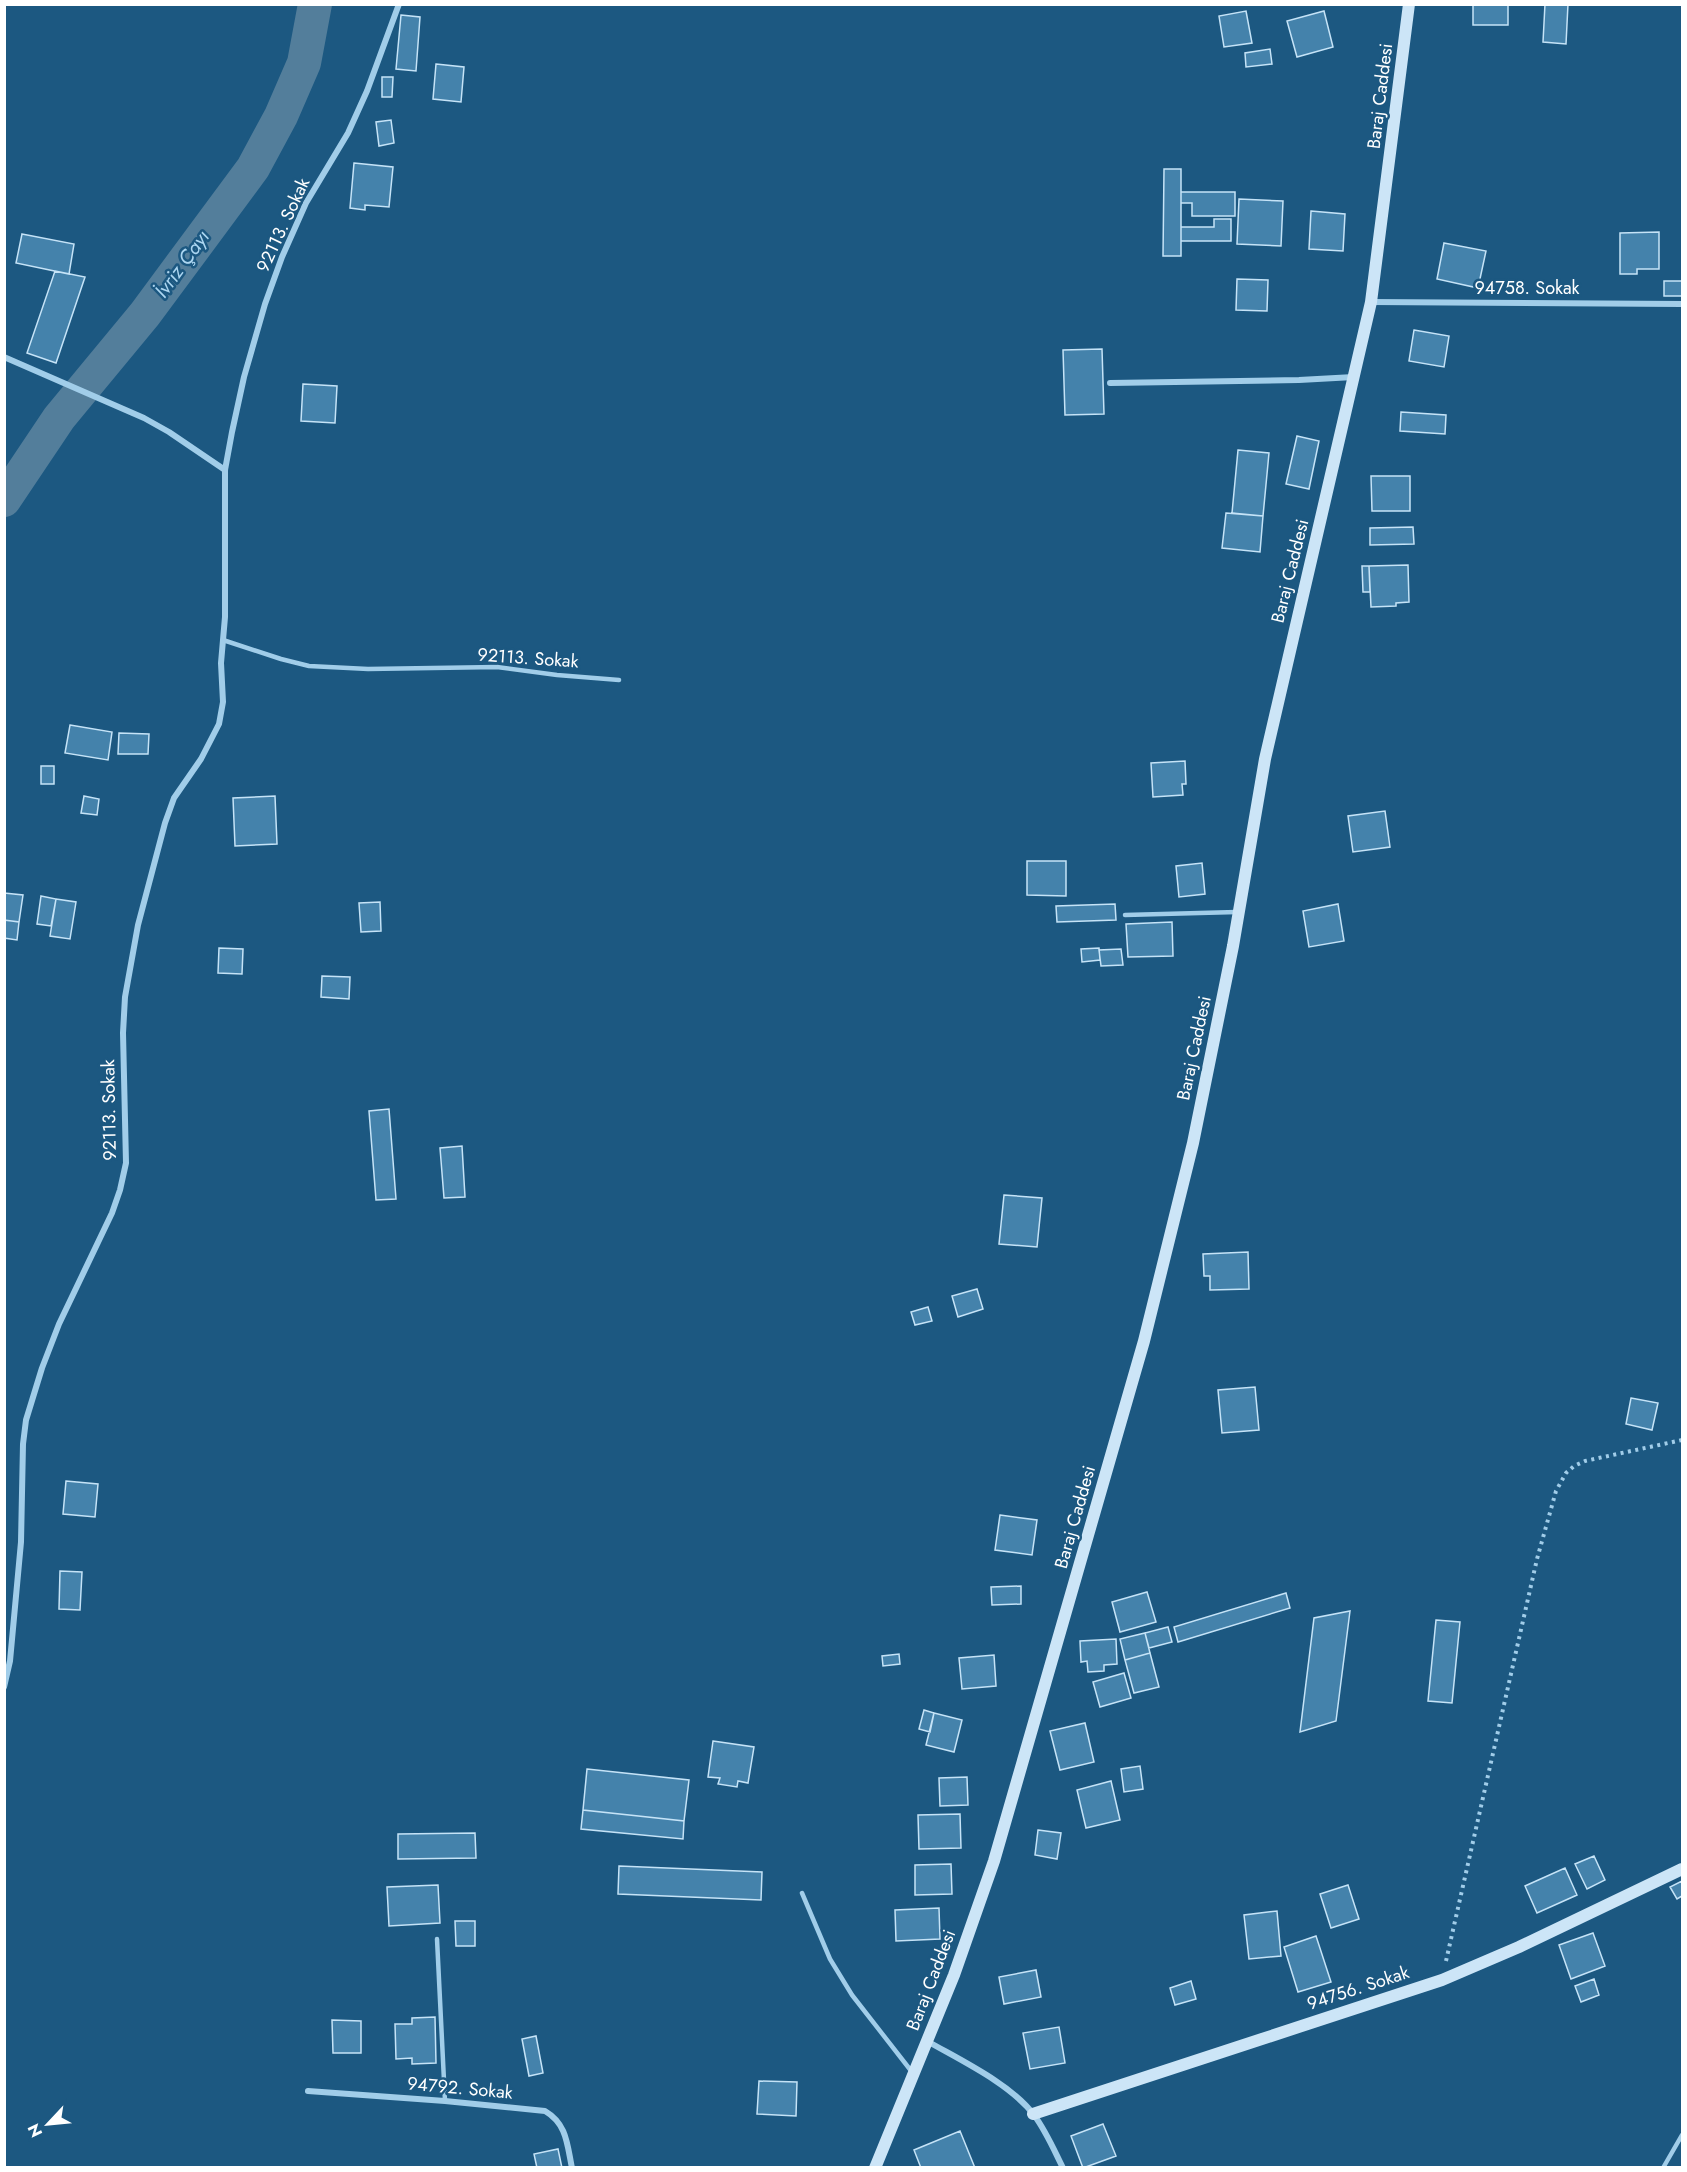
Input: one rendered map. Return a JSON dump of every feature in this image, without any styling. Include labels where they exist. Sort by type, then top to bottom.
[{"type":"main road","name":"Baraj Caddesi","points":[[875,2168],[954,1975],[994,1861],[1144,1341],[1193,1143],[1239,912],[1265,759],[1290,642],[1355,377],[1371,302],[1409,4]]},
{"type":"main road","name":"94756. Sokak","points":[[1033,2114],[1442,1980],[1519,1947],[1683,1869]]},
{"type":"street","name":"92113. Sokak","points":[[4,1687],[10,1660],[21,1542],[23,1444],[26,1420],[59,1324],[112,1213],[120,1190],[126,1163],[125,997],[138,925],[165,823],[174,798],[201,759],[219,724],[223,702],[221,663],[226,576],[225,470],[244,377],[265,304],[282,257],[306,203],[348,133],[367,91],[399,4]]},
{"type":"street","name":"94758. Sokak","points":[[1371,302],[1683,304]]},
{"type":"street","points":[[4,357],[68,383],[169,432],[225,470]]},
{"type":"street","points":[[1110,383],[1355,377]]},
{"type":"street","points":[[927,2041],[994,2080],[1033,2114],[1063,2168]]},
{"type":"street","name":"94792. Sokak","points":[[308,2091],[545,2111],[557,2118],[565,2134],[572,2168]]},
{"type":"lane","name":"92113. Sokak","points":[[223,640],[309,666],[368,669],[496,668],[619,680]]},
{"type":"lane","points":[[1125,915],[1239,912]]},
{"type":"lane","name":"Baraj Caddesi","points":[[802,1893],[830,1959],[852,1995],[914,2074]]},
{"type":"lane","points":[[437,1939],[445,2101]]},
{"type":"lane","points":[[1663,2168],[1683,2135]]},
{"type":"path","points":[[1442,1980],[1537,1559],[1556,1491],[1566,1473],[1585,1461],[1683,1440]]},
{"type":"building","points":[[1473,4],[1508,4],[1508,25],[1473,25]]},
{"type":"building","points":[[1545,4],[1568,4],[1566,44],[1543,42]]},
{"type":"building","points":[[1246,11],[1252,43],[1224,47],[1219,16]]},
{"type":"building","points":[[1324,11],[1333,47],[1297,57],[1287,21]]},
{"type":"building","points":[[401,15],[420,17],[416,71],[396,69]]},
{"type":"building","points":[[1270,49],[1272,64],[1246,67],[1245,53]]},
{"type":"building","points":[[436,64],[464,67],[461,102],[433,99]]},
{"type":"building","points":[[382,77],[393,77],[392,97],[382,97]]},
{"type":"building","points":[[391,120],[394,143],[379,146],[376,122]]},
{"type":"building","points":[[354,163],[393,167],[389,207],[365,205],[365,210],[350,208]]},
{"type":"building","points":[[1164,169],[1181,169],[1181,256],[1163,256]]},
{"type":"building","points":[[1181,192],[1235,192],[1235,216],[1192,216],[1192,203],[1181,203]]},
{"type":"building","points":[[1239,199],[1283,201],[1281,246],[1237,244]]},
{"type":"building","points":[[1311,211],[1345,214],[1343,251],[1309,249]]},
{"type":"building","points":[[1214,219],[1231,219],[1231,241],[1181,241],[1181,227],[1214,227]]},
{"type":"building","points":[[1659,232],[1659,269],[1637,269],[1637,274],[1620,274],[1620,233]]},
{"type":"building","points":[[22,234],[74,244],[69,274],[16,263]]},
{"type":"building","points":[[1444,243],[1486,251],[1478,288],[1437,279]]},
{"type":"building","points":[[55,271],[85,277],[56,363],[27,353]]},
{"type":"building","points":[[1237,279],[1268,280],[1267,311],[1236,310]]},
{"type":"building","points":[[1664,281],[1682,281],[1682,296],[1664,296]]},
{"type":"building","points":[[1414,330],[1449,336],[1444,367],[1409,361]]},
{"type":"building","points":[[1102,349],[1104,414],[1065,415],[1063,350]]},
{"type":"building","points":[[303,384],[337,386],[335,423],[301,421]]},
{"type":"building","points":[[1401,412],[1446,415],[1445,434],[1400,431]]},
{"type":"building","points":[[1297,436],[1319,441],[1309,489],[1286,484]]},
{"type":"building","points":[[1238,450],[1269,453],[1263,516],[1232,513]]},
{"type":"building","points":[[1371,476],[1410,476],[1410,511],[1372,511]]},
{"type":"building","points":[[1226,513],[1263,516],[1260,552],[1222,548]]},
{"type":"building","points":[[1413,527],[1414,544],[1370,545],[1370,528]]},
{"type":"building","points":[[1408,565],[1409,602],[1396,603],[1396,606],[1371,607],[1369,566]]},
{"type":"building","points":[[1362,566],[1369,566],[1370,592],[1363,592]]},
{"type":"building","points":[[70,725],[112,732],[108,760],[65,753]]},
{"type":"building","points":[[119,733],[149,734],[148,754],[118,754]]},
{"type":"building","points":[[1185,761],[1186,784],[1182,784],[1183,795],[1153,797],[1151,763]]},
{"type":"building","points":[[41,766],[54,766],[54,784],[41,784]]},
{"type":"building","points":[[84,796],[99,799],[97,815],[81,813]]},
{"type":"building","points":[[275,796],[277,844],[235,846],[233,798]]},
{"type":"building","points":[[1385,811],[1390,847],[1353,852],[1348,816]]},
{"type":"building","points":[[1027,861],[1066,861],[1066,896],[1027,895]]},
{"type":"building","points":[[1202,863],[1205,894],[1179,897],[1176,866]]},
{"type":"building","points":[[4,893],[23,895],[19,922],[4,920]]},
{"type":"building","points":[[41,896],[56,899],[51,926],[37,924]]},
{"type":"building","points":[[56,899],[76,902],[70,939],[50,936]]},
{"type":"building","points":[[380,902],[381,931],[361,932],[359,903]]},
{"type":"building","points":[[1115,904],[1116,920],[1057,922],[1056,906]]},
{"type":"building","points":[[1338,904],[1344,941],[1309,947],[1303,911]]},
{"type":"building","points":[[4,920],[19,922],[17,940],[4,938]]},
{"type":"building","points":[[1172,922],[1173,956],[1128,957],[1126,924]]},
{"type":"building","points":[[219,948],[243,949],[242,974],[218,973]]},
{"type":"building","points":[[1099,948],[1100,960],[1082,962],[1081,949]]},
{"type":"building","points":[[1121,949],[1123,965],[1101,966],[1099,950]]},
{"type":"building","points":[[322,976],[350,977],[349,999],[321,997]]},
{"type":"building","points":[[389,1109],[396,1199],[376,1200],[369,1111]]},
{"type":"building","points":[[462,1146],[465,1197],[444,1198],[440,1148]]},
{"type":"building","points":[[1004,1195],[1042,1198],[1037,1247],[999,1244]]},
{"type":"building","points":[[1248,1252],[1249,1289],[1210,1290],[1210,1276],[1204,1276],[1203,1254]]},
{"type":"building","points":[[977,1289],[983,1309],[958,1317],[952,1296]]},
{"type":"building","points":[[928,1307],[932,1321],[915,1325],[911,1312]]},
{"type":"building","points":[[1255,1387],[1259,1430],[1222,1433],[1218,1390]]},
{"type":"building","points":[[1631,1398],[1658,1403],[1652,1430],[1626,1424]]},
{"type":"building","points":[[66,1481],[98,1484],[95,1517],[63,1514]]},
{"type":"building","points":[[1000,1515],[1037,1520],[1032,1555],[995,1550]]},
{"type":"building","points":[[60,1571],[82,1572],[80,1610],[59,1609]]},
{"type":"building","points":[[1021,1586],[1021,1604],[992,1605],[991,1587]]},
{"type":"building","points":[[1147,1592],[1156,1622],[1120,1632],[1112,1602]]},
{"type":"building","points":[[1286,1593],[1290,1608],[1178,1642],[1174,1627]]},
{"type":"building","points":[[1350,1611],[1336,1721],[1300,1732],[1314,1618]]},
{"type":"building","points":[[1436,1620],[1460,1622],[1452,1703],[1428,1701]]},
{"type":"building","points":[[1168,1627],[1172,1642],[1149,1648],[1145,1633]]},
{"type":"building","points":[[1145,1633],[1150,1653],[1125,1660],[1120,1639]]},
{"type":"building","points":[[1116,1639],[1117,1664],[1104,1665],[1104,1671],[1088,1672],[1087,1661],[1081,1662],[1080,1641]]},
{"type":"building","points":[[1150,1653],[1159,1687],[1134,1693],[1125,1660]]},
{"type":"building","points":[[899,1654],[900,1664],[883,1666],[882,1656]]},
{"type":"building","points":[[994,1655],[996,1686],[962,1689],[959,1658]]},
{"type":"building","points":[[1124,1673],[1131,1698],[1100,1707],[1093,1682]]},
{"type":"building","points":[[924,1710],[934,1713],[930,1732],[919,1729]]},
{"type":"building","points":[[934,1713],[962,1720],[954,1752],[926,1745]]},
{"type":"building","points":[[1085,1723],[1094,1762],[1060,1770],[1050,1731]]},
{"type":"building","points":[[713,1741],[754,1747],[748,1783],[738,1781],[737,1787],[718,1784],[720,1778],[708,1777]]},
{"type":"building","points":[[1140,1766],[1143,1789],[1124,1792],[1121,1769]]},
{"type":"building","points":[[587,1769],[689,1780],[684,1821],[583,1810]]},
{"type":"building","points":[[967,1777],[968,1805],[940,1806],[939,1778]]},
{"type":"building","points":[[1111,1781],[1120,1820],[1086,1828],[1077,1790]]},
{"type":"building","points":[[583,1810],[684,1821],[683,1839],[581,1829]]},
{"type":"building","points":[[960,1814],[961,1848],[919,1849],[918,1815]]},
{"type":"building","points":[[1038,1830],[1061,1833],[1057,1859],[1035,1855]]},
{"type":"building","points":[[475,1833],[476,1858],[398,1859],[398,1834]]},
{"type":"building","points":[[1594,1856],[1605,1880],[1587,1889],[1575,1864]]},
{"type":"building","points":[[951,1864],[952,1894],[915,1895],[915,1865]]},
{"type":"building","points":[[619,1866],[762,1872],[761,1900],[618,1894]]},
{"type":"building","points":[[1565,1868],[1577,1895],[1537,1913],[1525,1886]]},
{"type":"building","points":[[1682,1881],[1682,1896],[1677,1899],[1670,1887]]},
{"type":"building","points":[[438,1885],[440,1923],[389,1926],[387,1887]]},
{"type":"building","points":[[1348,1885],[1359,1919],[1331,1928],[1320,1894]]},
{"type":"building","points":[[939,1908],[940,1939],[896,1941],[895,1910]]},
{"type":"building","points":[[1277,1911],[1281,1956],[1249,1959],[1244,1915]]},
{"type":"building","points":[[455,1921],[475,1921],[475,1946],[456,1946]]},
{"type":"building","points":[[1593,1933],[1605,1966],[1571,1979],[1559,1945]]},
{"type":"building","points":[[1316,1936],[1331,1982],[1298,1992],[1284,1947]]},
{"type":"building","points":[[1036,1970],[1041,1997],[1004,2004],[999,1977]]},
{"type":"building","points":[[1594,1979],[1599,1995],[1581,2002],[1575,1986]]},
{"type":"building","points":[[1191,1981],[1196,1999],[1175,2005],[1170,1988]]},
{"type":"building","points":[[435,2017],[436,2063],[412,2064],[412,2058],[396,2059],[395,2024],[412,2024],[412,2018]]},
{"type":"building","points":[[332,2020],[361,2021],[361,2053],[333,2053]]},
{"type":"building","points":[[1059,2027],[1065,2063],[1030,2069],[1023,2033]]},
{"type":"building","points":[[536,2036],[543,2073],[529,2076],[522,2039]]},
{"type":"building","points":[[759,2081],[797,2082],[796,2116],[757,2114]]},
{"type":"building","points":[[1103,2124],[1116,2156],[1083,2168],[1071,2136]]},
{"type":"building","points":[[960,2131],[975,2168],[921,2168],[914,2150]]},
{"type":"building","points":[[558,2149],[562,2168],[537,2168],[534,2154]]},
{"type":"waterway","name":"İvriz Çayı","points":[[4,500],[59,418],[145,314],[253,168],[281,116],[304,63],[315,4]]}]
